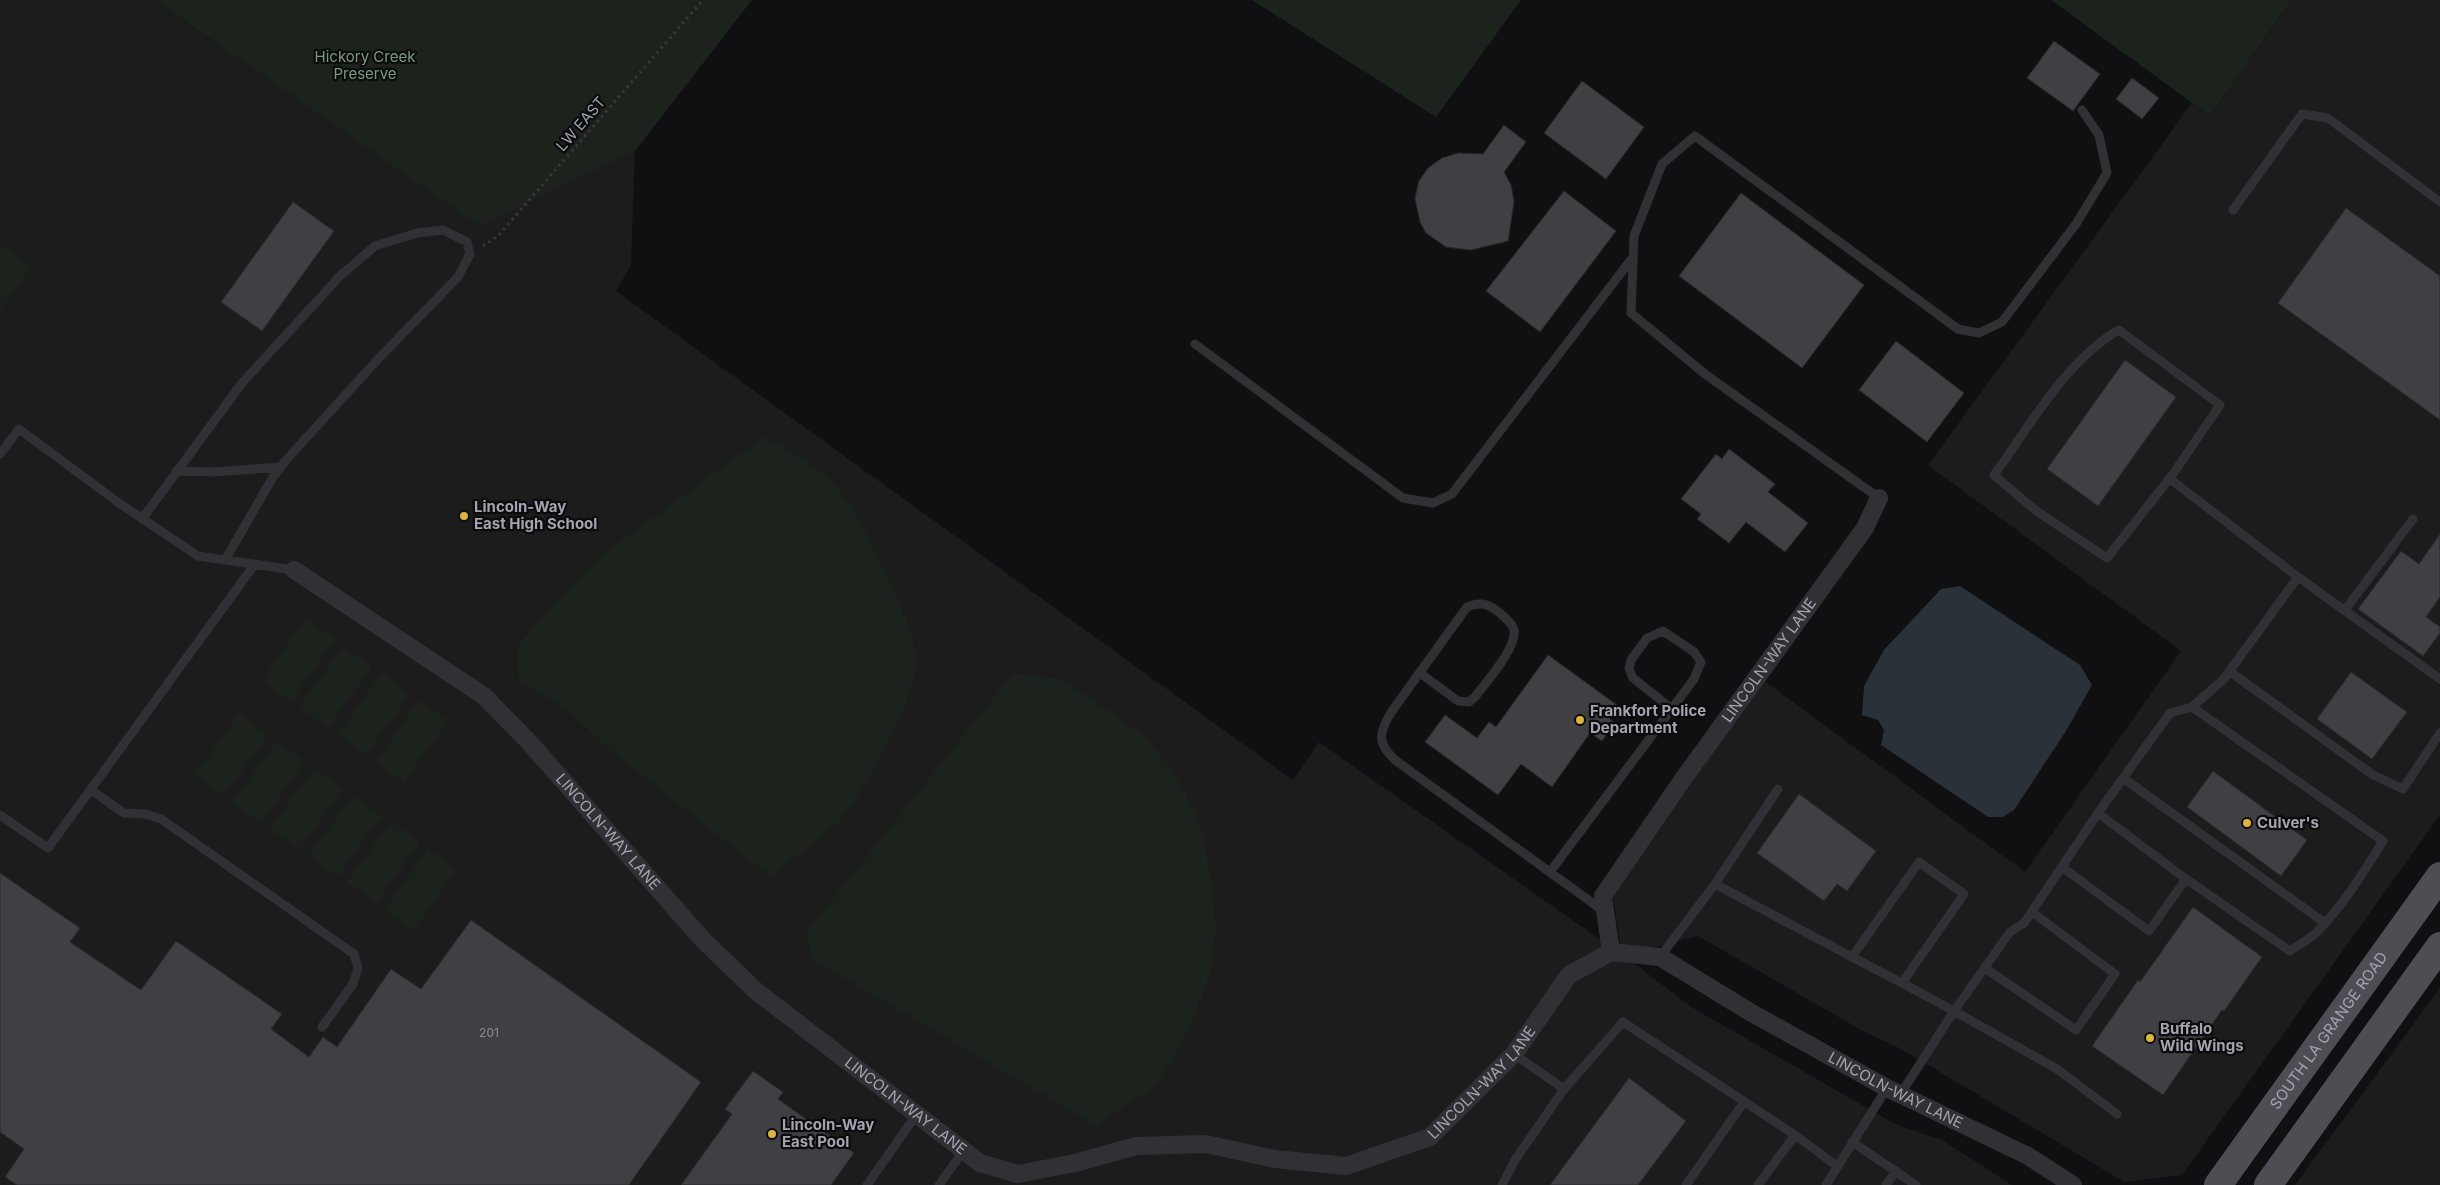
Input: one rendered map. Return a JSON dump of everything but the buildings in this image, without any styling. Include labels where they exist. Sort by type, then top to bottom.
[{"type":"main road","name":"SOUTH LA GRANGE ROAD","points":[[2218,1185],[2440,876]]},
{"type":"main road","points":[[2268,1185],[2440,946]]},
{"type":"street","name":"LINCOLN-WAY LANE","points":[[1611,952],[1603,896],[1681,782],[1865,528],[1879,498]]},
{"type":"street","name":"LINCOLN-WAY LANE","points":[[294,570],[484,696],[529,742],[703,940],[756,991],[980,1163],[1014,1179],[1136,1146],[1206,1144],[1275,1159],[1346,1166],[1430,1137],[1514,1054],[1569,975],[1611,952],[1660,957],[1750,1012],[1894,1092],[2028,1156],[2073,1185]]},
{"type":"lane","points":[[1879,498],[1705,374],[1631,313],[1634,236],[1662,164],[1695,136],[1958,328],[1980,333],[2002,322],[2076,224],[2107,173],[2099,135],[2082,110]]},
{"type":"lane","points":[[2233,210],[2302,114],[2328,118],[2440,202]]},
{"type":"lane","points":[[142,519],[242,383],[340,276],[375,246],[417,233],[443,230],[467,242],[470,254],[458,277],[380,357],[281,467],[225,560]]},
{"type":"lane","points":[[1195,344],[1403,498],[1433,503],[1452,494],[1633,256]]},
{"type":"lane","points":[[2173,474],[2106,558],[2035,510],[1994,475],[2073,366],[2101,340],[2119,330],[2220,405],[2170,479],[2298,577],[2440,679]]},
{"type":"lane","points":[[0,454],[19,429],[142,519],[198,556],[294,570]]},
{"type":"lane","points":[[176,471],[214,472],[281,467]]},
{"type":"lane","points":[[2345,610],[2413,519]]},
{"type":"lane","points":[[0,815],[48,848],[255,564]]},
{"type":"lane","points":[[1826,1185],[1852,1142],[1894,1092],[1954,1012],[2010,932],[2024,923],[2098,813],[2170,713],[2192,707],[2222,680],[2298,577]]},
{"type":"lane","points":[[1420,673],[1458,702],[1469,702],[1475,697],[1507,653],[1514,641],[1514,628],[1505,617],[1490,606],[1477,602],[1467,607],[1420,673],[1384,724],[1381,738],[1384,750],[1395,760],[1605,912]]},
{"type":"lane","points":[[1550,872],[1672,709],[1694,679],[1701,662],[1694,652],[1663,631],[1656,632],[1647,638],[1631,660],[1629,669],[1633,678],[1672,709]]},
{"type":"lane","points":[[2229,671],[2373,775],[2402,789],[2440,733]]},
{"type":"lane","points":[[2098,813],[2186,879],[2290,951],[2315,935],[2349,895],[2383,841],[2192,707]]},
{"type":"lane","points":[[2123,778],[2325,923]]},
{"type":"lane","points":[[1660,957],[1715,884],[1778,789]]},
{"type":"lane","points":[[91,790],[124,813],[145,814],[161,819],[354,954],[358,968],[352,984],[322,1027]]},
{"type":"lane","points":[[1852,957],[1919,862],[1964,894],[1902,983]]},
{"type":"lane","points":[[2062,867],[2149,931],[2186,879]]},
{"type":"lane","points":[[1715,884],[1902,983],[2057,1070],[2117,1114]]},
{"type":"lane","points":[[1985,968],[2076,1030],[2115,974],[2032,912]]},
{"type":"lane","points":[[1502,1185],[1511,1172],[1515,1160],[1564,1089],[1623,1022],[1795,1135],[1837,1166]]},
{"type":"lane","points":[[1514,1054],[1564,1089]]},
{"type":"lane","points":[[1686,1185],[1744,1102]]},
{"type":"lane","points":[[867,1185],[916,1115]]},
{"type":"lane","points":[[1758,1185],[1795,1135]]},
{"type":"lane","points":[[1852,1142],[1916,1185]]},
{"type":"lane","points":[[939,1185],[964,1150]]},
{"type":"lane","points":[[1886,1185],[1896,1171]]},
{"type":"path","name":"LW EAST","points":[[470,254],[498,236],[703,0]]},
{"type":"shaded area","name":"Lincoln-Way East High School","points":[[0,0],[155,0],[480,225],[635,151],[631,265],[616,291],[1293,780],[1319,742],[1622,955],[1613,896],[1763,680],[2025,872],[2181,651],[1928,465],[2192,103],[2210,116],[2291,0],[2440,0],[2440,815],[2182,1175],[2124,1182],[1903,1050],[1863,1031],[1698,936],[1623,955],[1693,1008],[1895,1124],[1942,1140],[2012,1185],[0,1185]]},
{"type":"shaded area","points":[[1960,586],[2080,665],[2092,685],[2066,731],[2014,810],[2003,817],[1988,817],[1881,745],[1884,730],[1878,720],[1862,715],[1864,686],[1884,650],[1941,589]]},
{"type":"shaded area","points":[[2440,988],[2440,1185],[2295,1185]]},
{"type":"green space","name":"Hickory Creek Preserve","points":[[155,0],[752,0],[635,151],[480,226]]},
{"type":"green space","points":[[1252,0],[1521,0],[1436,117]]},
{"type":"green space","points":[[2051,0],[2291,0],[2210,116]]},
{"type":"green space","points":[[0,245],[31,268],[0,310]]},
{"type":"green space","points":[[764,437],[815,468],[833,483],[851,506],[903,612],[914,645],[915,656],[914,673],[909,693],[900,716],[877,764],[852,805],[841,819],[824,835],[770,876],[610,750],[569,711],[519,680],[518,645],[601,556]]},
{"type":"green space","points":[[306,619],[335,640],[291,701],[262,680]]},
{"type":"green space","points":[[343,647],[372,667],[328,728],[299,707]]},
{"type":"green space","points":[[382,673],[410,694],[366,755],[338,734]]},
{"type":"green space","points":[[1014,673],[1059,679],[1096,702],[1141,734],[1172,769],[1200,822],[1210,876],[1216,927],[1209,975],[1194,1016],[1179,1048],[1157,1084],[1097,1126],[812,959],[806,933]]},
{"type":"green space","points":[[419,700],[448,721],[404,782],[376,761]]},
{"type":"green space","points":[[239,714],[268,735],[224,796],[195,775]]},
{"type":"green space","points":[[277,741],[305,762],[261,823],[233,802]]},
{"type":"green space","points":[[314,768],[343,789],[299,850],[270,829]]},
{"type":"green space","points":[[353,795],[381,816],[338,876],[309,856]]},
{"type":"green space","points":[[391,821],[420,842],[376,903],[347,882]]},
{"type":"green space","points":[[428,849],[457,870],[413,931],[384,910]]},
{"type":"place","name":"Lincoln-Way East High School","points":[[464,516]]},
{"type":"place","name":"Frankfort Police Department","points":[[1580,720]]},
{"type":"place","name":"Culver's","points":[[2247,823]]},
{"type":"place","name":"Buffalo Wild Wings","points":[[2150,1038]]},
{"type":"place","name":"Lincoln-Way East Pool","points":[[772,1134]]}]
